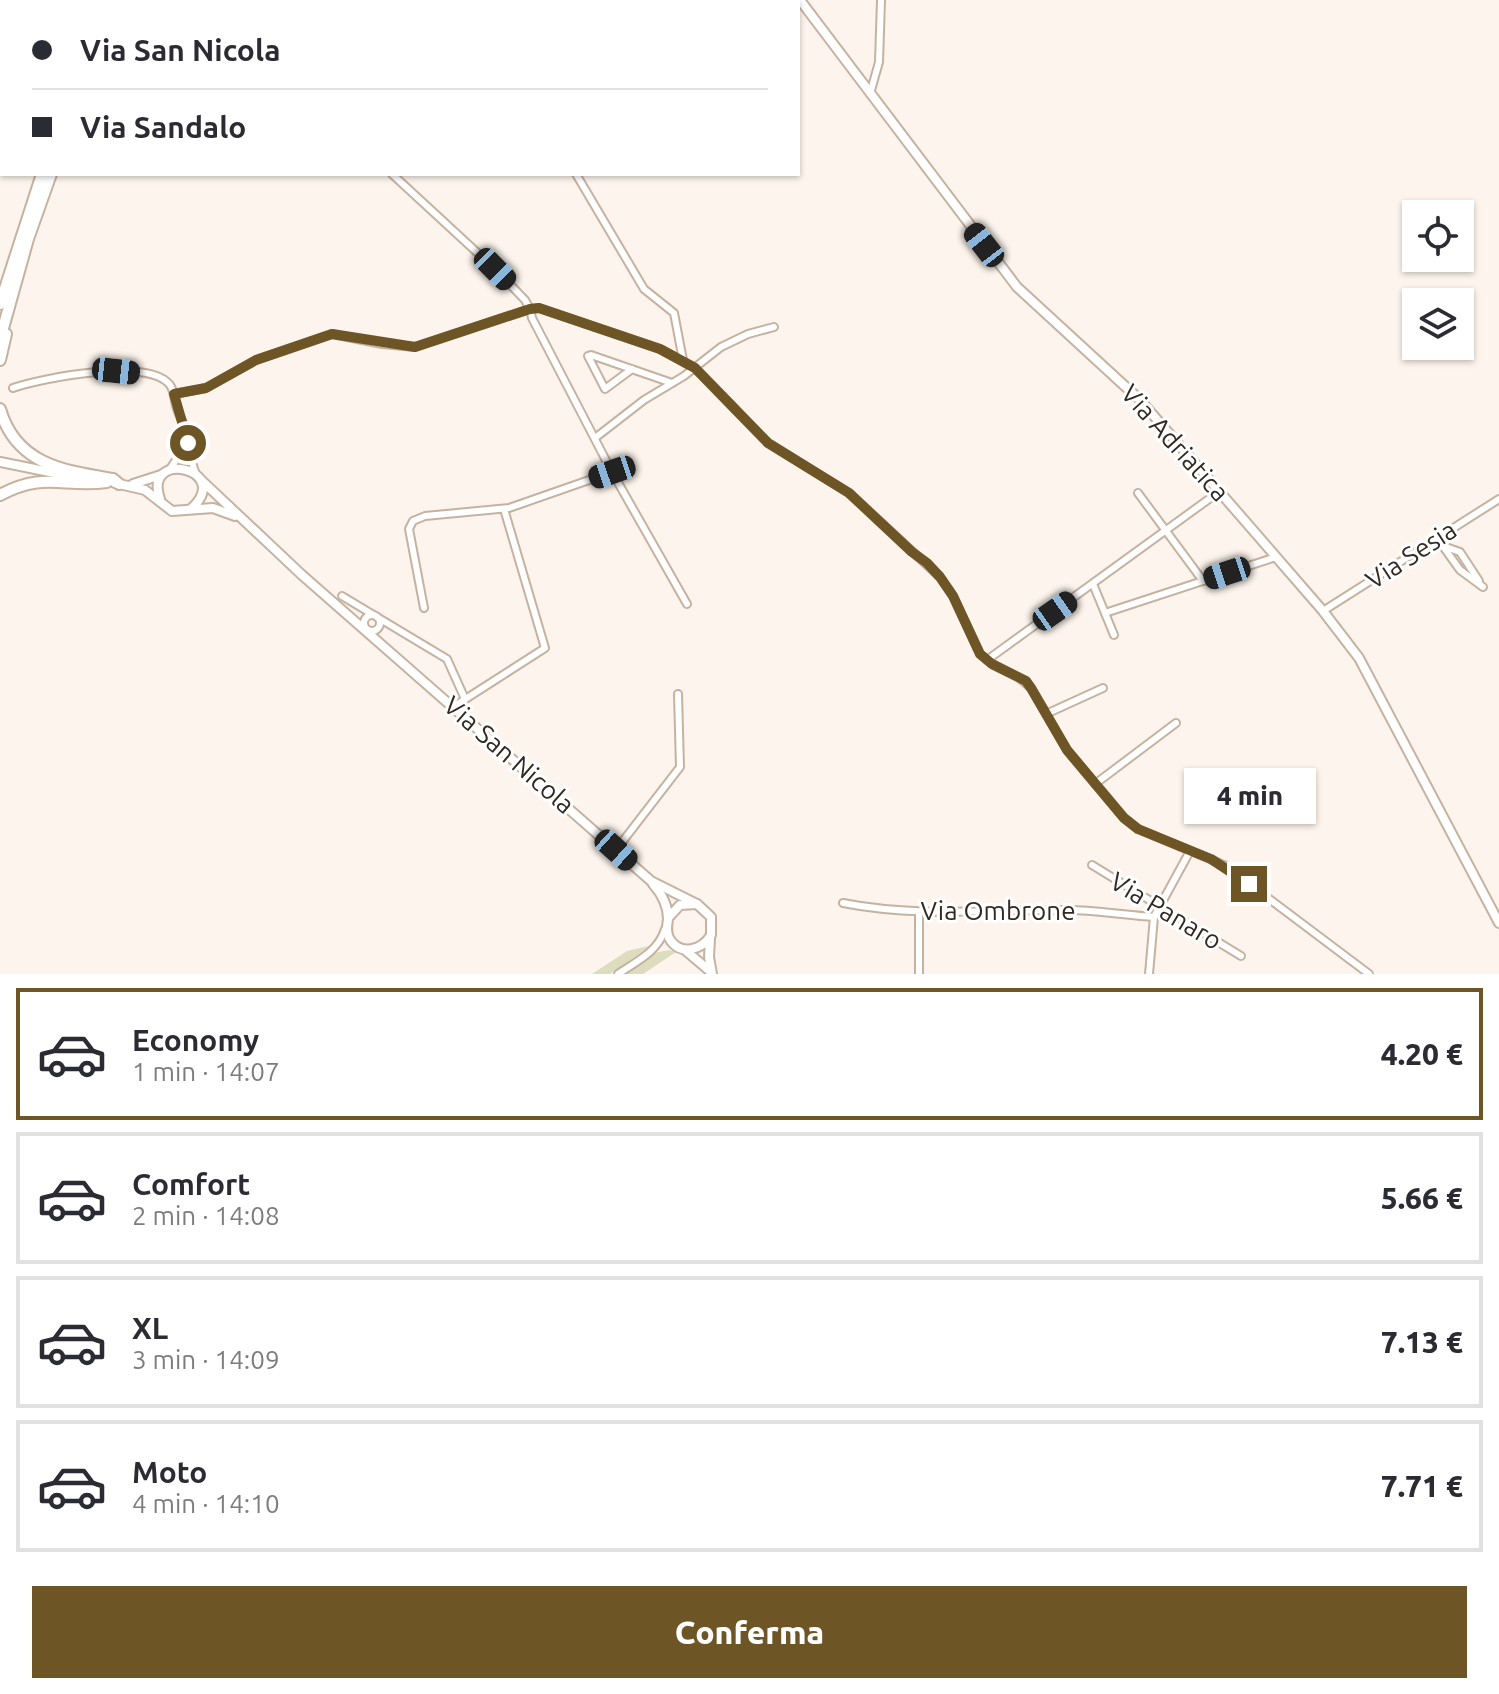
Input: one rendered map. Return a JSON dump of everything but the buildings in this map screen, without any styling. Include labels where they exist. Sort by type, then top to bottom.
[{"type":"highway","points":[[0,289],[41,176]]},
{"type":"highway","points":[[0,360],[9,322],[5,302],[50,176]]},
{"type":"highway","points":[[0,339],[16,250]]},
{"type":"highway","points":[[0,409],[9,429],[38,460],[57,469],[113,479],[118,484]]},
{"type":"highway","points":[[0,495],[44,480],[118,484]]},
{"type":"street","name":"Via Adriatica","points":[[800,0],[1017,287],[1140,400],[1323,611],[1359,658],[1499,923]]},
{"type":"street","points":[[870,94],[879,62],[881,0]]},
{"type":"street","points":[[394,176],[525,300],[612,472],[687,604]]},
{"type":"street","points":[[577,176],[644,289],[674,313],[683,360]]},
{"type":"street","points":[[174,394],[206,388],[256,360],[332,334],[415,347],[539,308],[683,360],[695,368],[768,443],[849,493],[904,546],[927,563],[953,596],[976,646],[987,660],[1026,681],[1067,750],[1132,825],[1224,865],[1369,974]]},
{"type":"street","points":[[595,438],[644,400],[730,342],[760,329],[774,327]]},
{"type":"street","points":[[632,369],[605,389],[588,356],[591,355],[632,369],[672,383]]},
{"type":"street","points":[[13,388],[78,373],[116,371],[155,375],[167,382],[188,438],[189,457],[202,494],[190,509]]},
{"type":"street","points":[[161,502],[158,486],[184,451],[188,438]]},
{"type":"street","points":[[0,462],[118,484],[147,482],[183,468],[198,477]]},
{"type":"street","points":[[424,608],[409,533],[413,521],[425,516],[504,509],[612,472]]},
{"type":"street","name":"Via San Nicola","points":[[198,477],[245,523],[651,881],[697,904],[711,917],[709,957],[712,973]]},
{"type":"street","name":"Via San Nicola","points":[[118,484],[145,490],[172,511],[219,509],[245,523]]},
{"type":"street","points":[[987,660],[1220,491]]},
{"type":"street","points":[[1138,493],[1203,581]]},
{"type":"street","name":"Via Sesia","points":[[1323,611],[1499,499]]},
{"type":"street","points":[[453,707],[545,648],[504,509]]},
{"type":"street","points":[[1437,538],[1460,570],[1483,587],[1460,552],[1443,546]]},
{"type":"street","points":[[1105,613],[1276,557]]},
{"type":"street","points":[[1093,584],[1114,635]]},
{"type":"street","name":"Via San Nicola","points":[[342,596],[447,659],[465,699]]},
{"type":"street","points":[[367,630],[377,630],[380,625],[376,616]]},
{"type":"street","points":[[1046,714],[1103,688]]},
{"type":"street","points":[[616,850],[680,767],[678,694]]},
{"type":"street","points":[[1095,784],[1176,723]]},
{"type":"street","points":[[1149,974],[1154,917],[1190,851]]},
{"type":"street","name":"Via Panaro","points":[[1092,865],[1241,956]]},
{"type":"street","name":"Via San Nicola","points":[[651,881],[662,898],[672,942],[691,953],[712,973]]},
{"type":"street","name":"Via Ombrone","points":[[843,903],[919,912],[1076,910],[1154,917]]},
{"type":"street","points":[[618,974],[659,944],[667,922],[680,905],[697,904]]},
{"type":"street","points":[[919,912],[919,974]]},
{"type":"street","points":[[653,950],[700,947],[711,935]]},
{"type":"green space","points":[[653,945],[610,974],[592,974],[627,951]]},
{"type":"green space","points":[[676,952],[643,974],[623,974],[654,953]]},
{"type":"route","points":[[188,443],[174,394],[206,388],[256,360],[332,334],[415,347],[539,308],[660,349],[695,368],[768,443],[849,493],[927,563],[953,596],[980,654],[992,664],[1026,681],[1067,750],[1124,818],[1138,829],[1224,865],[1249,884]]}]
